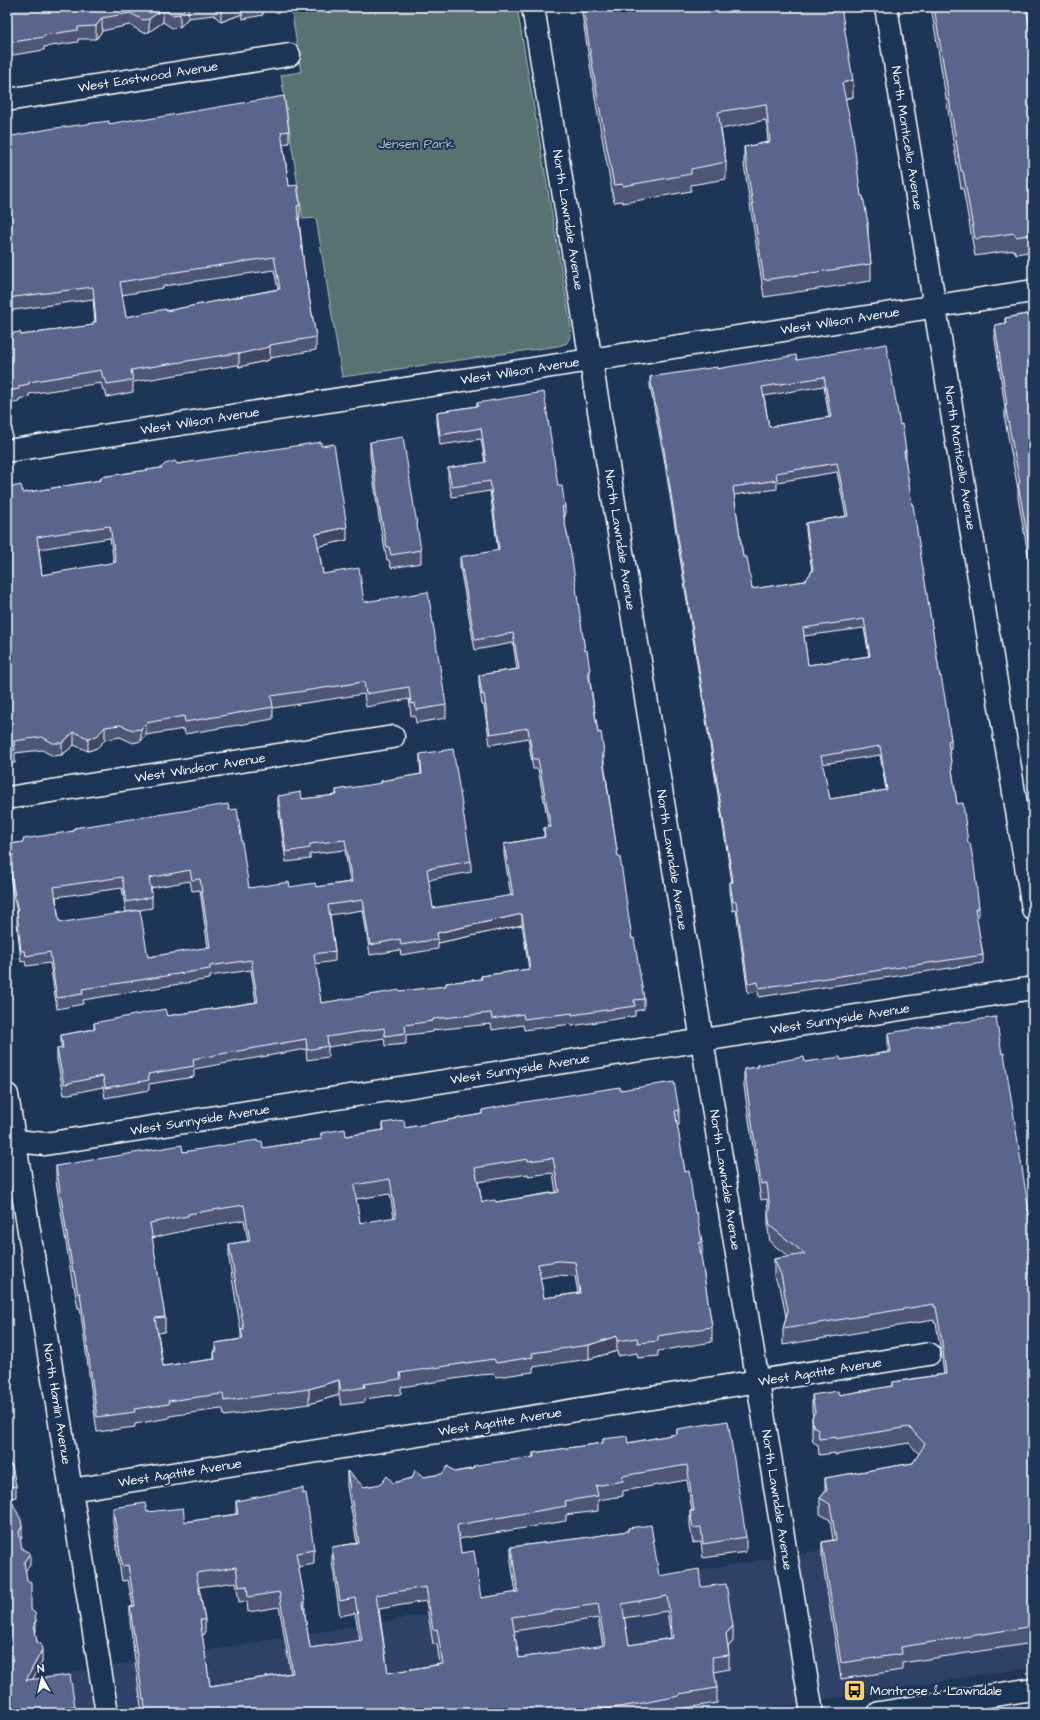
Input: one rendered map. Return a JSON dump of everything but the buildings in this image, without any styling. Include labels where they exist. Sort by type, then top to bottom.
[{"type":"street","name":"North Lawndale Avenue","points":[[533,7],[812,1713]]},
{"type":"street","name":"North Monticello Avenue","points":[[886,7],[1033,909]]},
{"type":"street","name":"West Eastwood Avenue","points":[[7,100],[289,55]]},
{"type":"street","name":"West Wilson Avenue","points":[[7,451],[1033,291]]},
{"type":"street","name":"West Windsor Avenue","points":[[7,798],[394,737]]},
{"type":"street","name":"West Sunnyside Avenue","points":[[11,1140],[45,1144],[1033,988]]},
{"type":"street","name":"North Hamlin Avenue","points":[[7,1095],[11,1140],[71,1490],[107,1713]]},
{"type":"street","name":"West Agatite Avenue","points":[[71,1490],[928,1354]]},
{"type":"street","points":[[879,1713],[1033,1689]]},
{"type":"shaded area","points":[[1033,1516],[1033,1667],[738,1713],[7,1713],[7,1683]]},
{"type":"green space","name":"Jensen Park","points":[[291,7],[517,7],[571,327],[570,337],[567,343],[558,346],[342,377],[316,218],[303,219],[281,75],[301,72]]},
{"type":"place","name":"Montrose & Lawndale","points":[[854,1691]]}]
